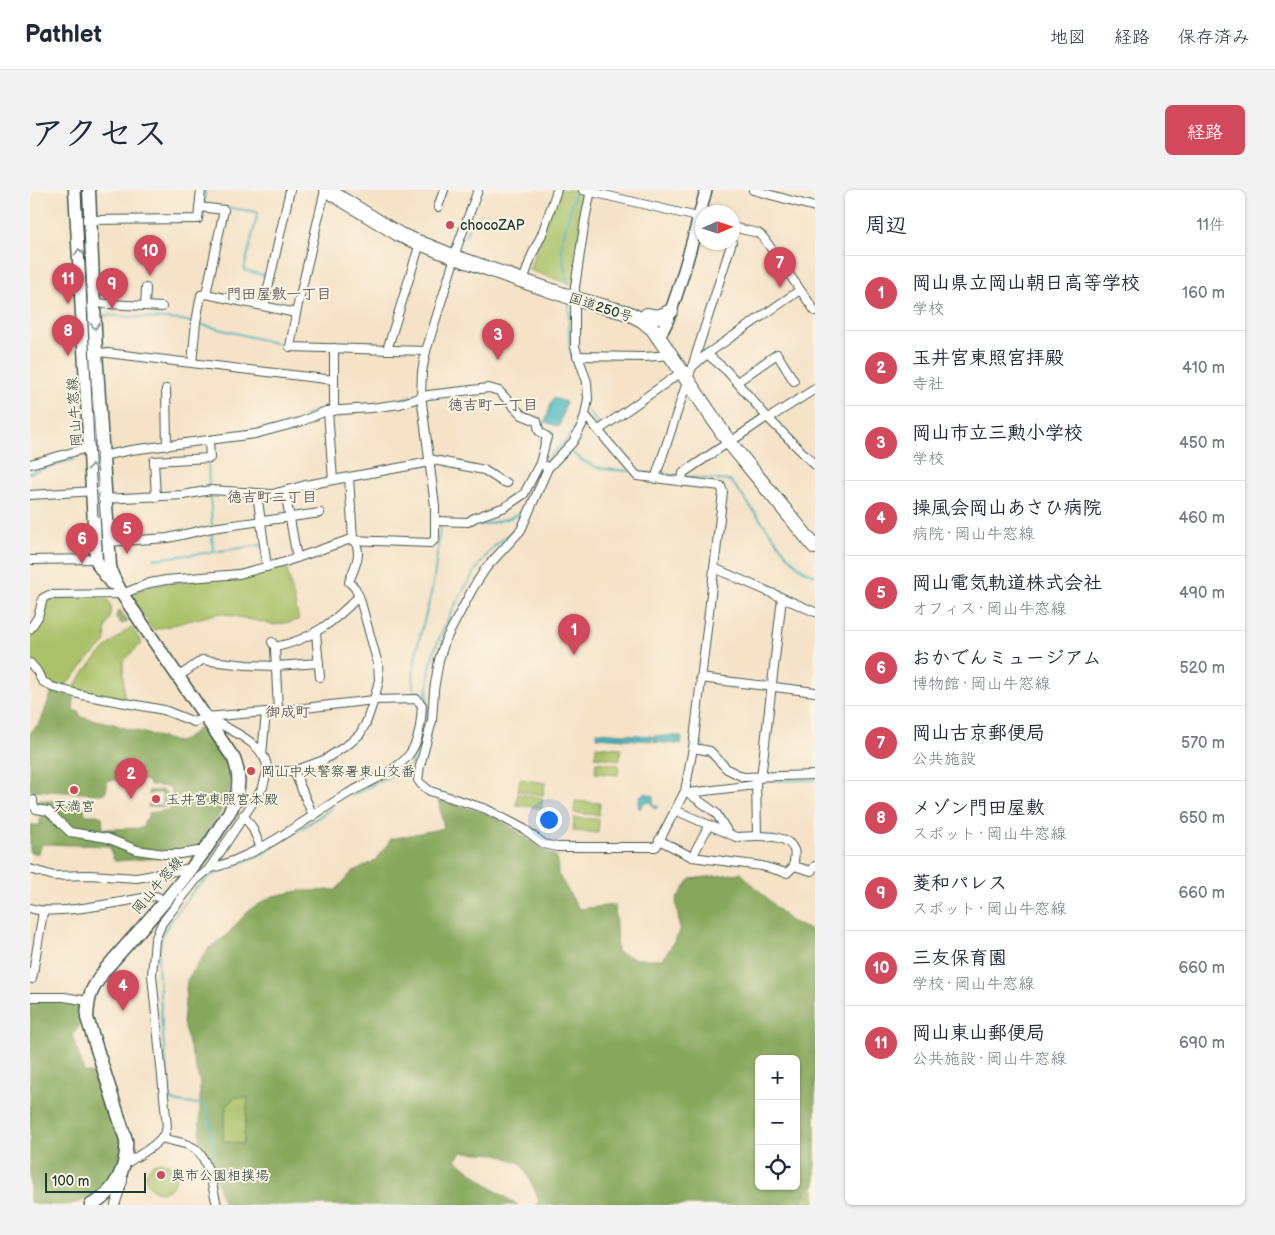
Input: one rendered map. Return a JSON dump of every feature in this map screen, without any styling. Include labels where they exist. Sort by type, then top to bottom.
[{"type":"highway","name":"国道250号","points":[[326,190],[400,235],[421,240],[456,254],[628,313],[642,320],[659,335],[733,440],[815,547]]},
{"type":"highway","name":"国道250号","points":[[339,190],[421,240]]},
{"type":"highway","name":"国道250号","points":[[456,254],[525,276],[575,295],[630,308],[647,315],[656,323],[659,335]]},
{"type":"highway","points":[[647,315],[661,316],[671,311]]},
{"type":"highway","name":"国道250号","points":[[733,440],[815,537]]},
{"type":"main road","name":"岡山牛窓線","points":[[75,190],[88,303]]},
{"type":"main road","name":"岡山牛窓線","points":[[89,190],[91,220],[88,303],[91,447],[112,575],[122,594]]},
{"type":"main road","name":"岡山牛窓線","points":[[90,353],[102,456],[96,559],[102,570],[122,594],[234,759],[239,787],[230,811],[204,852],[104,971],[92,989],[88,1001],[87,1018],[126,1140],[127,1153],[118,1180],[97,1203]]},
{"type":"street","points":[[77,220],[198,219],[201,190]]},
{"type":"street","points":[[264,306],[290,190]]},
{"type":"street","points":[[326,190],[296,313],[290,347],[426,351]]},
{"type":"street","points":[[438,207],[444,190]]},
{"type":"street","points":[[30,629],[38,617],[42,600],[46,596],[122,594],[150,583],[166,580],[239,574],[353,540],[431,543],[435,539],[435,506],[422,398],[422,372],[426,351],[478,190]]},
{"type":"street","points":[[525,276],[557,190]]},
{"type":"street","points":[[703,205],[706,190]]},
{"type":"street","points":[[753,190],[815,207]]},
{"type":"street","points":[[435,522],[468,522],[505,507],[524,494],[544,465],[573,442],[582,425],[588,399],[586,382],[575,347],[575,295],[587,191],[695,217]]},
{"type":"street","points":[[199,207],[224,210],[206,294]]},
{"type":"street","points":[[740,228],[758,233],[763,237],[814,309]]},
{"type":"street","points":[[659,335],[671,311],[695,236]]},
{"type":"street","points":[[387,350],[421,240]]},
{"type":"street","points":[[656,476],[687,373],[729,250]]},
{"type":"street","points":[[145,306],[146,288]]},
{"type":"street","points":[[599,430],[687,373],[707,354],[800,290]]},
{"type":"street","points":[[192,363],[201,295],[206,294],[296,313]]},
{"type":"street","points":[[88,303],[162,306]]},
{"type":"street","points":[[333,480],[332,409],[334,348]]},
{"type":"street","points":[[90,353],[334,380]]},
{"type":"street","points":[[707,354],[737,382],[815,465]]},
{"type":"street","points":[[737,382],[776,354],[794,381]]},
{"type":"street","points":[[578,356],[643,357],[673,355]]},
{"type":"street","points":[[102,456],[167,444],[209,441],[255,434],[274,430],[332,409],[371,408],[400,404],[451,392],[489,388],[499,391],[522,415],[537,421],[539,431],[547,437],[544,465],[521,530],[486,568],[473,588],[445,642],[439,660],[418,780],[430,790],[486,808],[524,829],[544,844],[557,847],[656,847],[675,810],[687,792],[700,749],[700,678],[723,492],[721,486],[682,478],[637,476],[585,415]]},
{"type":"street","points":[[166,389],[167,444]]},
{"type":"street","points":[[682,478],[733,440],[815,389]]},
{"type":"street","points":[[156,497],[154,461],[210,458],[209,441]]},
{"type":"street","points":[[30,464],[91,447]]},
{"type":"street","points":[[30,495],[156,497],[210,490],[272,494],[306,485],[430,461],[484,470],[507,483]]},
{"type":"street","points":[[267,771],[294,772],[324,760],[350,743],[360,734],[374,700],[379,680],[378,664],[359,596],[349,582],[358,556],[358,545],[353,540],[349,478]]},
{"type":"street","points":[[285,491],[297,558]]},
{"type":"street","points":[[256,493],[267,567]]},
{"type":"street","points":[[107,542],[168,538],[212,528],[320,512]]},
{"type":"street","points":[[30,560],[96,559]]},
{"type":"street","points":[[714,568],[815,612]]},
{"type":"street","points":[[278,711],[273,645],[296,642],[316,633],[343,612],[359,596]]},
{"type":"street","points":[[757,836],[757,781],[782,598]]},
{"type":"street","points":[[316,633],[320,677]]},
{"type":"street","points":[[178,677],[202,660],[276,666],[319,663]]},
{"type":"street","points":[[30,663],[42,681],[52,687],[82,695],[164,710],[194,722],[206,717],[374,700],[416,699],[422,705],[427,722]]},
{"type":"street","points":[[700,678],[815,692]]},
{"type":"street","points":[[262,755],[266,712]]},
{"type":"street","points":[[116,1205],[123,1181],[124,1165],[146,1151],[166,1132],[152,975],[155,940],[170,908],[209,869],[262,786],[267,771],[266,762],[262,755],[248,740],[206,717]]},
{"type":"street","points":[[209,869],[224,865],[262,848],[347,793],[400,765],[410,754],[420,731],[427,722]]},
{"type":"street","points":[[700,749],[737,775],[757,781]]},
{"type":"street","points":[[294,772],[313,816]]},
{"type":"street","points":[[687,792],[757,781],[815,775]]},
{"type":"street","points":[[687,792],[716,813],[729,834]]},
{"type":"street","points":[[33,800],[36,809],[48,811],[70,832],[107,838],[137,850],[180,854],[204,852]]},
{"type":"street","points":[[659,840],[692,857],[762,866],[787,872],[794,866],[794,850],[791,845],[772,836],[736,837],[675,810]]},
{"type":"street","points":[[243,815],[252,827],[262,848]]},
{"type":"street","points":[[692,857],[708,825]]},
{"type":"street","points":[[794,866],[811,871],[815,866]]},
{"type":"street","points":[[30,869],[54,876],[89,875],[137,878],[192,868]]},
{"type":"street","points":[[30,908],[43,912],[158,897]]},
{"type":"street","points":[[32,979],[34,947],[43,912]]},
{"type":"street","points":[[30,997],[64,997],[88,1001]]},
{"type":"street","points":[[160,1138],[194,1147],[199,1152],[207,1169],[217,1205]]},
{"type":"green space","points":[[558,190],[589,190],[573,285],[529,270]]},
{"type":"green space","points":[[286,565],[299,620],[275,625],[220,613],[153,630],[129,594],[151,586]]},
{"type":"green space","points":[[95,595],[99,599],[108,600],[111,608],[111,614],[105,629],[105,643],[65,686],[54,685],[45,679],[30,660],[30,632],[46,598]]},
{"type":"green space","points":[[120,610],[128,622],[122,624],[116,619],[117,612]]},
{"type":"green space","points":[[131,627],[142,643],[123,661],[124,699],[73,689],[84,672],[99,655]]},
{"type":"green space","points":[[52,691],[74,698],[73,710],[79,712],[81,717],[178,742],[184,740],[202,726],[219,747],[227,761],[230,785],[221,811],[192,856],[116,861],[113,859],[108,846],[42,844],[39,853],[30,853],[30,825],[40,825],[41,807],[36,804],[38,800],[75,802],[84,808],[85,815],[102,817],[103,829],[143,828],[144,821],[149,813],[168,810],[172,802],[170,787],[150,785],[145,780],[108,780],[106,792],[102,794],[30,790],[30,733],[41,721]]},
{"type":"green space","points":[[596,746],[621,748],[620,760],[595,757]]},
{"type":"green space","points":[[596,762],[619,765],[618,775],[595,773]]},
{"type":"green space","points":[[520,779],[545,783],[543,795],[518,791]]},
{"type":"green space","points":[[162,790],[167,793],[166,806],[148,807],[149,803],[163,805],[162,793],[149,795],[148,791]]},
{"type":"green space","points":[[518,794],[543,798],[541,808],[516,805]]},
{"type":"green space","points":[[438,799],[498,819],[557,857],[558,874],[579,909],[615,905],[617,952],[637,959],[663,959],[680,932],[676,900],[690,879],[741,873],[790,921],[815,932],[815,1186],[810,1187],[800,1205],[536,1205],[539,1201],[522,1164],[498,1154],[461,1152],[456,1160],[493,1189],[518,1205],[224,1205],[214,1173],[200,1145],[200,1083],[183,1023],[187,980],[209,948],[226,936],[249,910],[273,896],[299,891],[336,890],[352,872],[375,861],[391,839],[444,828]],"holes":[[[235,1097],[248,1098],[243,1144],[223,1141],[226,1107]]]},
{"type":"green space","points":[[575,801],[600,803],[599,815],[574,813]]},
{"type":"green space","points":[[574,818],[599,819],[598,833],[573,831]]},
{"type":"green space","points":[[30,1001],[69,1001],[80,1008],[83,1022],[72,1035],[84,1072],[99,1075],[119,1129],[120,1157],[116,1170],[110,1180],[91,1197],[64,1205],[30,1202]]},
{"type":"green space","points":[[235,1097],[248,1098],[243,1144],[222,1141],[226,1107]]},
{"type":"green space","name":"奥市公園相撲場","points":[[161,1162],[172,1166],[176,1177],[172,1188],[161,1192],[150,1188],[146,1177],[150,1166]]},
{"type":"green space","points":[[811,1189],[815,1189],[815,1205],[802,1205]]},
{"type":"water","points":[[553,398],[566,402],[559,427],[545,422]]},
{"type":"water","points":[[597,732],[652,736],[652,741],[597,737]]},
{"type":"water","points":[[654,736],[680,736],[682,739],[681,743],[676,744],[654,742]]},
{"type":"water","points":[[645,793],[654,796],[653,805],[658,806],[656,809],[649,802],[643,804],[640,809],[638,807],[640,796]]},
{"type":"waterway","points":[[567,282],[561,247],[575,190]]},
{"type":"waterway","points":[[205,191],[204,204],[207,204]]},
{"type":"waterway","points":[[224,207],[258,212],[244,270],[267,276]]},
{"type":"waterway","points":[[465,237],[468,228]]},
{"type":"waterway","points":[[454,242],[459,232]]},
{"type":"waterway","points":[[545,462],[573,431],[578,421],[582,404],[582,387],[570,348],[569,304]]},
{"type":"waterway","points":[[100,315],[182,320],[194,323]]},
{"type":"waterway","points":[[199,324],[287,346]]},
{"type":"waterway","points":[[400,400],[411,396]]},
{"type":"waterway","points":[[304,416],[318,410]]},
{"type":"waterway","points":[[589,412],[600,427]]},
{"type":"waterway","points":[[570,451],[591,465],[611,470],[629,471]]},
{"type":"waterway","points":[[30,473],[74,459]]},
{"type":"waterway","points":[[208,460],[209,487]]},
{"type":"waterway","points":[[427,727],[430,667],[441,633],[456,603],[481,563],[492,548],[511,532],[521,519],[543,467]]},
{"type":"waterway","points":[[636,472],[654,474]]},
{"type":"waterway","points":[[659,474],[681,476]]},
{"type":"waterway","points":[[686,477],[731,481],[788,556],[803,570],[815,575]]},
{"type":"waterway","points":[[210,493],[212,525]]},
{"type":"waterway","points":[[469,525],[483,525],[510,518],[523,511]]},
{"type":"waterway","points":[[428,693],[417,692],[413,688],[413,676],[416,652],[433,585],[440,525],[442,525]]},
{"type":"waterway","points":[[212,532],[213,552],[262,545]]},
{"type":"waterway","points":[[153,559],[213,552]]},
{"type":"waterway","points":[[351,796],[410,766],[425,734]]},
{"type":"waterway","points":[[698,743],[702,743],[704,747]]},
{"type":"waterway","points":[[707,754],[720,766]]},
{"type":"waterway","points":[[729,774],[741,781],[753,782]]},
{"type":"waterway","points":[[760,781],[815,780]]},
{"type":"waterway","points":[[212,1156],[213,1144],[206,1110],[198,1104],[170,1099],[162,1026],[158,962],[162,935],[195,889],[211,876],[266,852],[332,808]]},
{"type":"tram line","points":[[81,190],[98,517]]},
{"type":"place","name":"chocoZAP","points":[[450,225]]},
{"type":"place","name":"三友保育園","points":[[150,276]]},
{"type":"place","name":"岡山古京郵便局","points":[[780,288]]},
{"type":"place","name":"岡山東山郵便局","points":[[68,304]]},
{"type":"place","name":"菱和パレス","points":[[112,309]]},
{"type":"place","name":"メゾン門田屋敷","points":[[68,356]]},
{"type":"place","name":"岡山市立三勲小学校","points":[[498,360]]},
{"type":"place","name":"岡山電気軌道株式会社","points":[[127,554]]},
{"type":"place","name":"おかでんミュージアム","points":[[82,564]]},
{"type":"place","name":"岡山県立岡山朝日高等学校","points":[[574,655]]},
{"type":"place","name":"岡山中央警察署東山交番","points":[[251,771]]},
{"type":"place","name":"天満宮","points":[[74,790]]},
{"type":"place","name":"玉井宮東照宮拝殿","points":[[131,799]]},
{"type":"place","name":"玉井宮東照宮本殿","points":[[156,799]]},
{"type":"place","name":"操風会岡山あさひ病院","points":[[123,1011]]},
{"type":"place","name":"奥市公園相撲場","points":[[161,1175]]},
{"type":"district","name":"門田屋敷一丁目","points":[[279,294]]},
{"type":"district","name":"徳吉町一丁目","points":[[493,405]]},
{"type":"district","name":"徳吉町二丁目","points":[[272,497]]},
{"type":"district","name":"御成町","points":[[288,712]]}]
